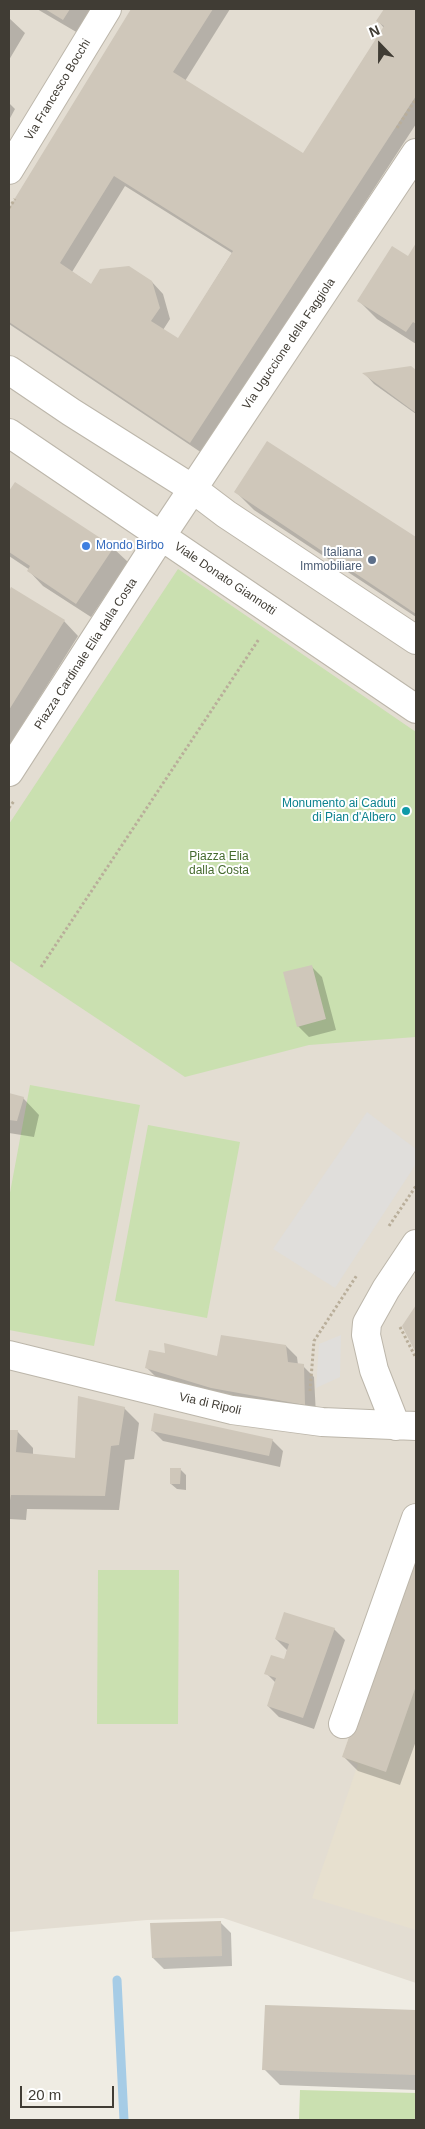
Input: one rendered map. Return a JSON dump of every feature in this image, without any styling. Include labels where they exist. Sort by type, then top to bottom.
[{"type":"street","name":"Via Francesco Bocchi","points":[[9,170],[107,9]]},
{"type":"street","name":"Via Uguccione della Faggiola","points":[[162,535],[416,153]]},
{"type":"street","points":[[9,370],[71,412],[193,489],[226,514],[416,640]]},
{"type":"street","name":"Viale Donato Giannotti","points":[[9,433],[416,709]]},
{"type":"street","name":"Piazza Cardinale Elia dalla Costa","points":[[9,772],[162,535]]},
{"type":"street","points":[[406,1426],[374,1370],[366,1335],[367,1323],[386,1288],[416,1244]]},
{"type":"street","name":"Via di Ripoli","points":[[9,1355],[232,1410],[322,1422],[406,1426]]},
{"type":"street","points":[[343,1724],[416,1518]]},
{"type":"path","points":[[41,967],[264,632]]},
{"type":"path","points":[[404,1320],[400,1326],[416,1358]]},
{"type":"shaded area","points":[[9,9],[416,9],[416,1983],[223,1918],[147,1920],[9,1932]]},
{"type":"shaded area","points":[[367,1112],[416,1149],[416,1164],[335,1288],[273,1249]]},
{"type":"shaded area","points":[[341,1335],[340,1377],[316,1388],[319,1344]]},
{"type":"shaded area","points":[[416,1545],[416,1930],[312,1898],[358,1764],[342,1757]]},
{"type":"green space","name":"Piazza Elia dalla Costa","points":[[178,569],[416,732],[416,1037],[309,1045],[185,1077],[9,960],[9,824]]},
{"type":"green space","points":[[30,1085],[140,1105],[94,1346],[9,1330],[9,1198]]},
{"type":"green space","points":[[148,1125],[240,1142],[207,1318],[115,1301]]},
{"type":"green space","points":[[98,1570],[179,1570],[178,1724],[97,1724]]},
{"type":"green space","points":[[300,2090],[416,2093],[416,2120],[299,2120]]},
{"type":"building","points":[[45,9],[70,9],[63,20]]},
{"type":"building","points":[[131,9],[213,9],[173,72],[303,153],[384,26],[376,21],[384,9],[416,9],[416,96],[190,443],[9,322],[9,208]],"holes":[[[114,176],[233,251],[178,338],[151,321],[160,308],[152,281],[129,266],[100,269],[91,284],[60,263]]]},
{"type":"building","points":[[416,243],[416,324],[413,322],[406,332],[357,301],[392,246],[408,256]]},
{"type":"building","points":[[411,366],[416,370],[416,413],[362,373]]},
{"type":"building","points":[[267,441],[416,537],[416,614],[234,492]]},
{"type":"building","points":[[15,482],[114,547],[76,604],[27,571],[30,566],[9,552],[9,491]]},
{"type":"building","points":[[11,587],[65,620],[9,710],[9,591]]},
{"type":"building","points":[[312,965],[326,1019],[297,1027],[283,972]]},
{"type":"building","points":[[9,1093],[24,1097],[17,1121],[9,1120]]},
{"type":"building","points":[[416,1305],[416,1353],[402,1326]]},
{"type":"building","points":[[221,1335],[286,1345],[288,1362],[304,1364],[305,1405],[211,1388],[145,1368],[149,1350],[165,1353],[164,1343],[217,1356]]},
{"type":"building","points":[[78,1396],[125,1407],[119,1445],[111,1446],[105,1496],[11,1495],[9,1506],[9,1430],[18,1430],[16,1452],[75,1458]]},
{"type":"building","points":[[154,1413],[273,1439],[269,1456],[151,1431]]},
{"type":"building","points":[[170,1468],[181,1468],[180,1484],[170,1484]]},
{"type":"building","points":[[416,1546],[416,1686],[386,1772],[342,1757]]},
{"type":"building","points":[[284,1612],[335,1628],[303,1718],[267,1706],[276,1678],[264,1674],[271,1655],[284,1659],[289,1644],[275,1639]]},
{"type":"building","points":[[221,1921],[222,1956],[152,1958],[150,1923]]},
{"type":"building","points":[[265,2005],[416,2010],[416,2075],[262,2070]]},
{"type":"waterway","points":[[117,1980],[124,2120]]},
{"type":"place","name":"Mondo Birbo","points":[[86,546]]},
{"type":"place","name":"Italiana Immobiliare","points":[[372,560]]},
{"type":"place","name":"Monumento ai Caduti di Pian d'Albero","points":[[406,811]]}]
